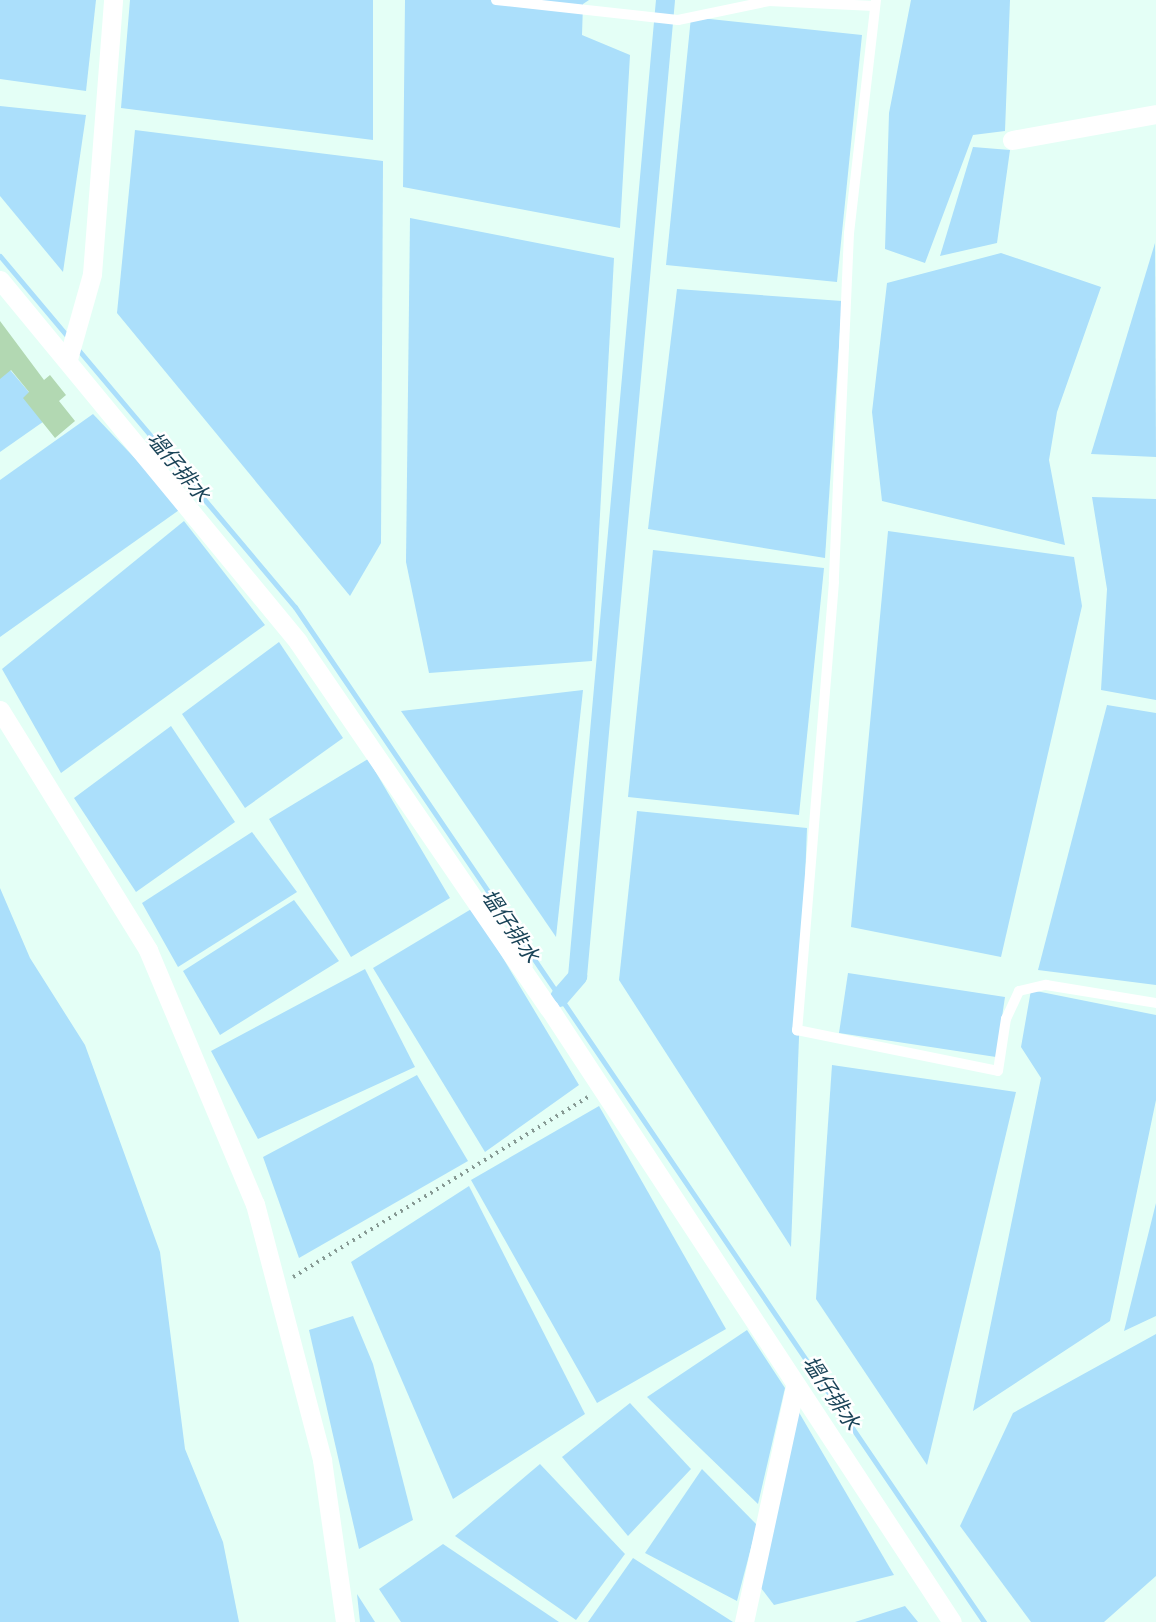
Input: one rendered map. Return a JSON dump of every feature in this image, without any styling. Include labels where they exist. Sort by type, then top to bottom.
[{"type":"street","points":[[68,359],[92,274],[113,0]]},
{"type":"street","points":[[1012,140],[1156,114]]},
{"type":"street","points":[[0,280],[68,359],[298,642],[601,1089],[794,1387],[952,1622]]},
{"type":"street","points":[[0,710],[148,950],[255,1204],[279,1285],[321,1460],[345,1622]]},
{"type":"street","points":[[744,1622],[794,1387]]},
{"type":"lane","points":[[496,0],[678,20],[769,1],[875,3],[849,233],[834,582],[797,1030],[998,1070],[1006,1019],[1019,991],[1046,985],[1156,1003]]},
{"type":"path","points":[[279,1285],[601,1089]]},
{"type":"water","points":[[0,0],[96,0],[86,91],[0,79]]},
{"type":"water","points":[[130,0],[373,0],[373,140],[121,108]]},
{"type":"water","points":[[405,0],[589,0],[583,4],[582,35],[630,55],[620,228],[403,187]]},
{"type":"water","points":[[911,0],[1010,0],[1005,131],[973,135],[925,263],[885,249],[889,113]]},
{"type":"water","points":[[691,17],[862,35],[837,282],[666,265]]},
{"type":"water","points":[[0,106],[86,115],[63,272],[0,196]]},
{"type":"water","points":[[135,130],[383,161],[381,543],[350,596],[117,313]]},
{"type":"water","points":[[973,147],[1010,150],[997,243],[940,256]]},
{"type":"water","points":[[410,218],[614,258],[592,661],[429,673],[406,562]]},
{"type":"water","points":[[1155,243],[1156,457],[1091,454]]},
{"type":"water","points":[[1001,253],[1101,287],[1057,412],[1049,460],[1065,545],[882,501],[872,412],[887,283]]},
{"type":"water","points":[[677,289],[842,301],[825,558],[648,529]]},
{"type":"water","points":[[0,358],[50,417],[0,452]]},
{"type":"water","points":[[93,414],[182,508],[0,637],[0,480]]},
{"type":"water","points":[[1092,497],[1156,499],[1156,700],[1101,690],[1107,589]]},
{"type":"water","points":[[184,521],[265,625],[61,773],[2,669]]},
{"type":"water","points":[[888,531],[1074,557],[1082,606],[1001,957],[851,927]]},
{"type":"water","points":[[653,550],[824,568],[799,815],[628,797]]},
{"type":"water","points":[[279,642],[343,738],[245,808],[182,714]]},
{"type":"water","points":[[583,690],[556,937],[401,711]]},
{"type":"water","points":[[1107,705],[1156,713],[1156,985],[1038,970]]},
{"type":"water","points":[[171,726],[235,822],[136,892],[74,798]]},
{"type":"water","points":[[368,759],[450,898],[351,957],[269,819]]},
{"type":"water","points":[[637,811],[807,828],[791,1247],[619,980]]},
{"type":"water","points":[[252,832],[297,892],[178,967],[142,903]]},
{"type":"water","points":[[0,888],[30,958],[85,1045],[160,1252],[185,1449],[223,1542],[239,1622],[0,1622]]},
{"type":"water","points":[[294,900],[339,961],[220,1035],[183,971]]},
{"type":"water","points":[[473,908],[579,1085],[485,1152],[373,968]]},
{"type":"water","points":[[365,969],[415,1067],[258,1139],[211,1051]]},
{"type":"water","points":[[848,973],[1005,997],[996,1057],[839,1033]]},
{"type":"water","points":[[1031,990],[1156,1015],[1156,1100],[1110,1321],[973,1411],[1041,1078],[1021,1047]]},
{"type":"water","points":[[832,1065],[1016,1092],[927,1465],[816,1299]]},
{"type":"water","points":[[417,1075],[468,1161],[299,1258],[263,1157]]},
{"type":"water","points":[[599,1106],[726,1329],[597,1403],[471,1180]]},
{"type":"water","points":[[469,1186],[585,1414],[453,1499],[351,1262]]},
{"type":"water","points":[[1156,1203],[1156,1316],[1124,1331]]},
{"type":"water","points":[[353,1316],[373,1364],[413,1520],[359,1549],[309,1330]]},
{"type":"water","points":[[747,1330],[785,1388],[758,1504],[647,1397]]},
{"type":"water","points":[[1156,1334],[1156,1576],[1104,1622],[1031,1622],[960,1526],[1013,1413]]},
{"type":"water","points":[[630,1403],[691,1469],[628,1536],[562,1457]]},
{"type":"water","points":[[797,1409],[894,1575],[774,1605],[761,1588]]},
{"type":"water","points":[[540,1464],[625,1554],[576,1620],[455,1536]]},
{"type":"water","points":[[702,1469],[757,1525],[737,1601],[645,1553]]},
{"type":"water","points":[[443,1544],[559,1622],[401,1622],[379,1589]]},
{"type":"water","points":[[633,1558],[733,1622],[588,1622]]},
{"type":"water","points":[[357,1594],[375,1622],[360,1622]]},
{"type":"water","points":[[905,1606],[918,1622],[855,1622]]},
{"type":"building","points":[[0,321],[44,380],[50,375],[66,395],[59,401],[75,421],[55,438],[23,398],[29,392],[11,370],[0,379]]},
{"type":"waterway","points":[[559,997],[577,976],[665,0]]},
{"type":"waterway","name":"塭仔排水","points":[[0,256],[68,337]]},
{"type":"waterway","name":"塭仔排水","points":[[76,347],[295,607],[984,1622]]}]
